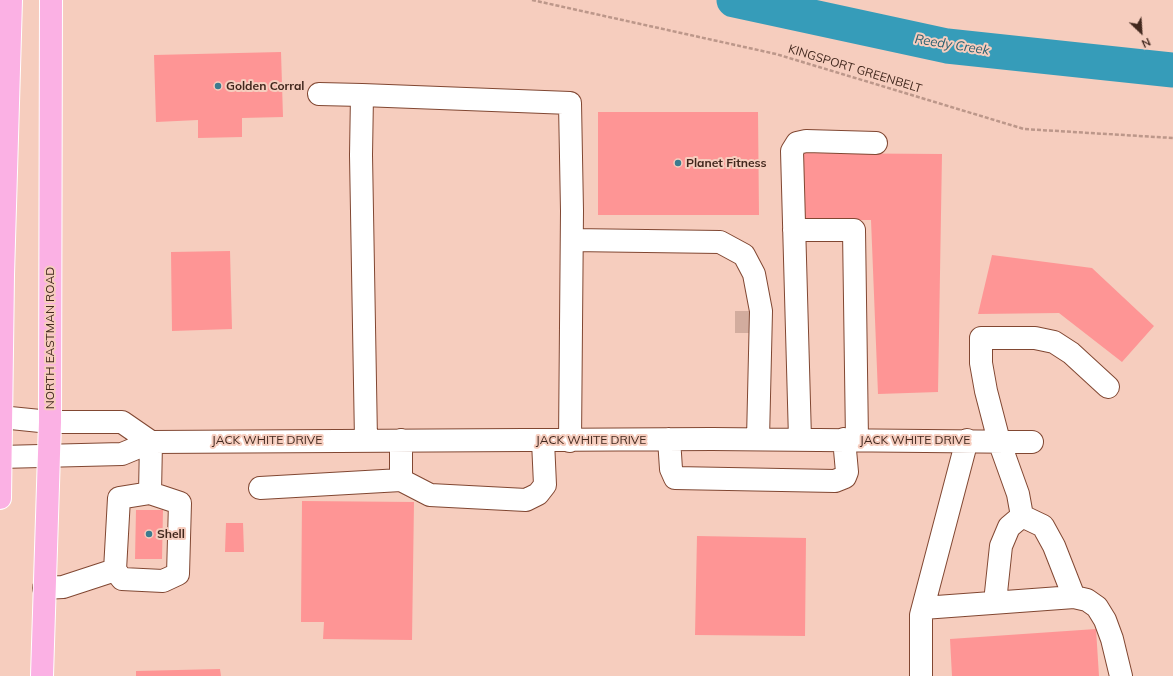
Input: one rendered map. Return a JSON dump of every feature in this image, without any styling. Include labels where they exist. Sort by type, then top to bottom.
[{"type":"main road","points":[[0,498],[3,276],[10,0]]},
{"type":"main road","name":"NORTH EASTMAN ROAD","points":[[42,676],[47,456],[50,422],[51,0]]},
{"type":"street","points":[[319,94],[570,103],[572,240],[570,441]]},
{"type":"street","points":[[362,95],[360,155],[366,440]]},
{"type":"street","points":[[800,439],[792,151],[797,144],[817,140],[876,143]]},
{"type":"street","points":[[669,439],[671,469],[676,478],[835,482],[845,477],[847,472],[850,440],[854,230],[794,230]]},
{"type":"street","points":[[572,240],[720,242],[744,255],[754,274],[761,312],[758,439]]},
{"type":"street","points":[[746,311],[746,299],[757,290]]},
{"type":"street","points":[[746,333],[745,342],[760,359]]},
{"type":"street","points":[[1022,516],[1018,494],[999,441],[986,391],[980,338],[1035,338],[1054,342],[1071,353],[1108,387]]},
{"type":"street","points":[[1,417],[50,422],[122,422],[151,442],[150,493]]},
{"type":"street","name":"JACK WHITE DRIVE","points":[[0,457],[122,454],[151,442],[800,439],[1032,442]]},
{"type":"street","points":[[400,480],[401,440]]},
{"type":"street","points":[[921,676],[921,615],[966,440]]},
{"type":"street","points":[[260,488],[400,480],[430,495],[526,500],[538,494],[545,484],[543,441]]},
{"type":"street","points":[[150,493],[180,503],[178,574],[163,581],[122,579],[115,570],[119,498],[150,493]]},
{"type":"street","points":[[1022,516],[1043,526],[1054,546],[1074,597]]},
{"type":"street","points":[[995,602],[1001,546],[1009,527],[1022,516]]},
{"type":"street","points":[[44,588],[64,587],[115,570]]},
{"type":"street","points":[[923,608],[1074,597],[1087,600],[1097,607],[1105,620],[1112,639],[1121,676]]},
{"type":"path","name":"KINGSPORT GREENBELT","points":[[532,0],[776,54],[1024,129],[1173,138]]},
{"type":"building","name":"Golden Corral","points":[[281,52],[283,117],[242,118],[242,137],[198,138],[198,120],[156,122],[154,55]]},
{"type":"building","name":"Planet Fitness","points":[[598,112],[758,112],[759,215],[598,215]]},
{"type":"building","points":[[796,153],[942,154],[938,392],[878,394],[871,220],[800,220]]},
{"type":"building","points":[[230,251],[232,329],[172,331],[171,252]]},
{"type":"building","points":[[992,255],[1092,268],[1154,326],[1122,362],[1059,313],[978,314]]},
{"type":"building","points":[[302,501],[414,502],[412,640],[323,639],[324,622],[301,622]]},
{"type":"building","name":"Shell","points":[[136,510],[163,510],[162,559],[135,559]]},
{"type":"building","points":[[226,523],[243,523],[244,552],[225,552]]},
{"type":"building","points":[[697,536],[806,538],[805,636],[695,635]]},
{"type":"building","points":[[1096,629],[1099,676],[952,676],[950,639]]},
{"type":"building","points":[[220,669],[221,676],[136,676],[136,671]]},
{"type":"waterway","name":"Reedy Creek","points":[[734,0],[947,46],[1173,70]]},
{"type":"tunnel","points":[[746,311],[746,333]]},
{"type":"place","name":"Golden Corral","points":[[218,86]]},
{"type":"place","name":"Planet Fitness","points":[[678,163]]},
{"type":"place","name":"Shell","points":[[149,534]]}]
